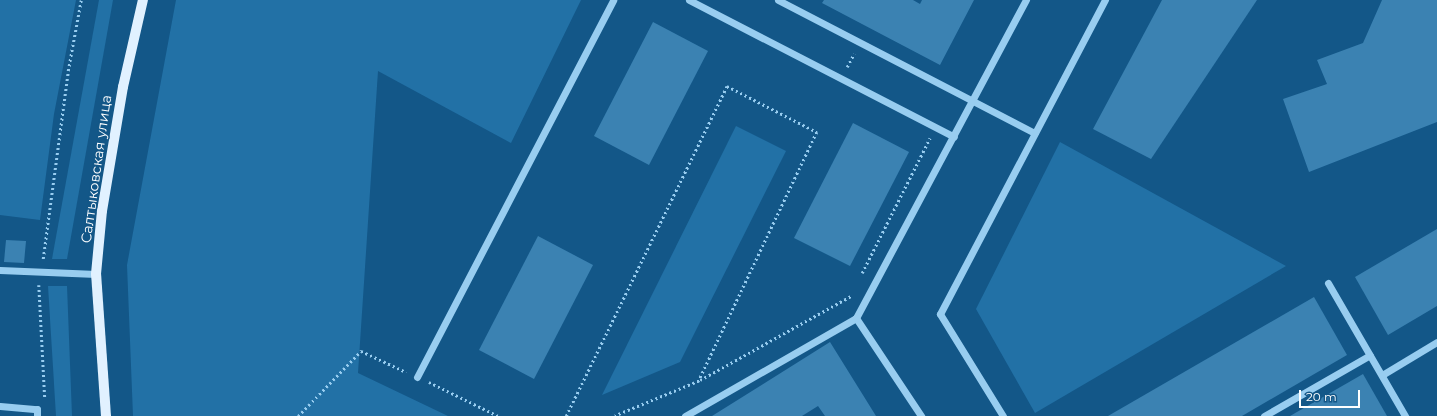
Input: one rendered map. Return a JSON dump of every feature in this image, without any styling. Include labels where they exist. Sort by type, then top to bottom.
[{"type":"main road","name":"Салтыковская улица","points":[[106,416],[96,274],[102,211],[113,141],[143,0]]},
{"type":"street","points":[[417,377],[613,0]]},
{"type":"street","points":[[689,0],[954,137]]},
{"type":"street","points":[[778,0],[1035,133]]},
{"type":"street","points":[[685,416],[856,318],[1026,0]]},
{"type":"street","points":[[1003,416],[940,314],[1106,0]]},
{"type":"street","points":[[0,270],[41,273],[96,274]]},
{"type":"street","points":[[1328,283],[1405,416]]},
{"type":"street","points":[[856,318],[921,416]]},
{"type":"street","points":[[1382,375],[1437,342]]},
{"type":"street","points":[[1264,416],[1370,355]]},
{"type":"street","points":[[0,406],[37,409],[36,416]]},
{"type":"path","points":[[45,402],[41,273],[68,71],[82,0]]},
{"type":"path","points":[[841,79],[860,43]]},
{"type":"path","points":[[566,416],[727,86],[817,132],[699,381]]},
{"type":"path","points":[[861,275],[935,127]]},
{"type":"path","points":[[615,416],[699,381],[850,297],[854,290]]},
{"type":"path","points":[[298,416],[362,351],[498,416]]},
{"type":"shaded area","points":[[0,0],[76,0],[54,114],[40,220],[0,215]]},
{"type":"shaded area","points":[[99,0],[113,0],[67,259],[52,259]]},
{"type":"shaded area","points":[[176,0],[581,0],[511,143],[378,71],[358,373],[448,416],[133,416],[127,265]]},
{"type":"shaded area","points":[[736,126],[786,151],[680,362],[602,395]]},
{"type":"shaded area","points":[[1060,142],[1286,266],[1035,413],[976,309]]},
{"type":"shaded area","points":[[48,286],[67,286],[72,416],[56,416]]},
{"type":"building","points":[[824,0],[913,0],[920,4],[922,0],[974,0],[940,65],[822,3]]},
{"type":"building","points":[[1162,0],[1257,0],[1151,159],[1093,129]]},
{"type":"building","points":[[1382,0],[1437,0],[1437,122],[1309,172],[1283,99],[1327,84],[1317,60],[1363,43]]},
{"type":"building","points":[[653,22],[708,51],[649,165],[594,136]]},
{"type":"building","points":[[853,123],[909,152],[850,266],[794,238]]},
{"type":"building","points":[[1437,229],[1437,306],[1388,335],[1355,277]]},
{"type":"building","points":[[538,236],[593,265],[534,379],[479,350]]},
{"type":"building","points":[[6,240],[26,241],[24,263],[4,262]]},
{"type":"building","points":[[1314,297],[1347,355],[1242,416],[1108,416]]},
{"type":"building","points":[[830,342],[876,416],[825,416],[818,406],[802,416],[712,416]]},
{"type":"building","points":[[1363,374],[1387,416],[1290,416]]}]
